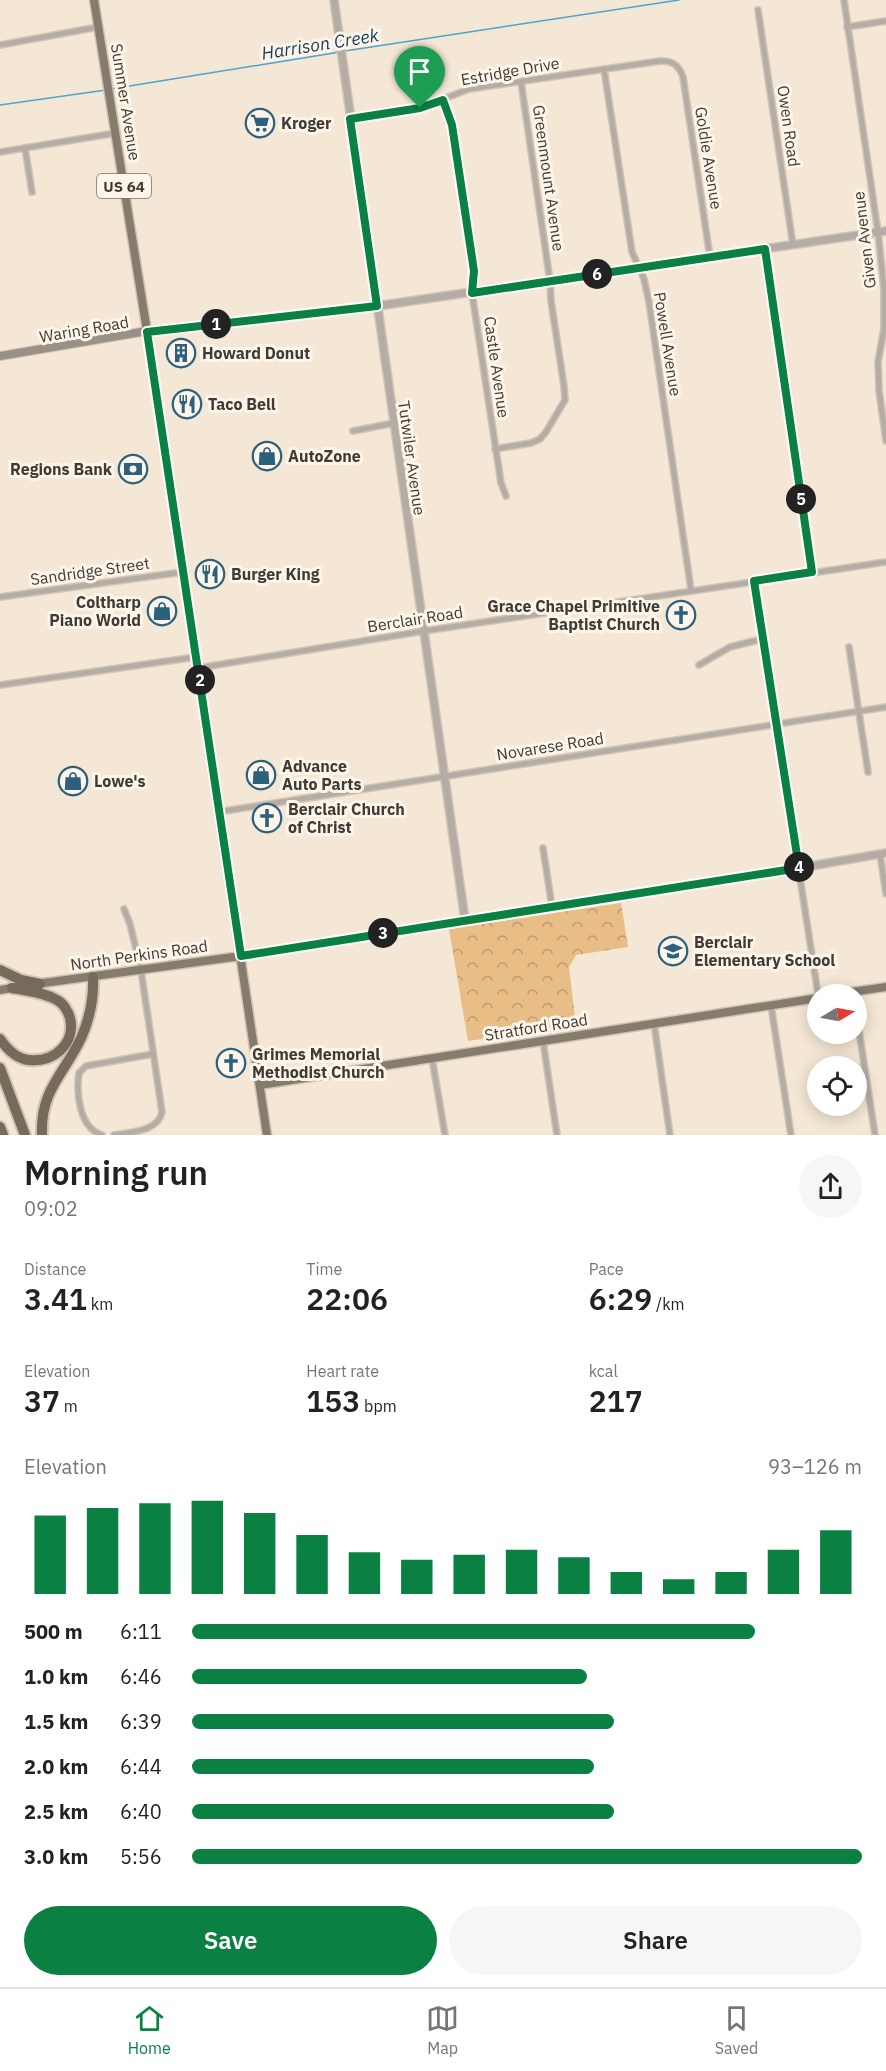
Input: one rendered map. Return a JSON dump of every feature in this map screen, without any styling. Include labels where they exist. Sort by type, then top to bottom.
[{"type":"highway","points":[[0,970],[21,980],[40,984]]},
{"type":"highway","points":[[42,1135],[41,1119],[47,1096],[81,1038],[89,1014],[94,995],[93,976]]},
{"type":"highway","points":[[0,1039],[15,1055],[28,1060],[43,1060],[58,1053],[68,1042],[72,1029],[68,1013],[60,1001],[42,993],[12,988]]},
{"type":"highway","points":[[0,1068],[25,1135]]},
{"type":"highway","points":[[0,1127],[3,1135]]},
{"type":"main road","name":"Summer Avenue","points":[[94,0],[147,332],[267,1135]]},
{"type":"main road","name":"Waring Road","points":[[0,356],[147,332]]},
{"type":"main road","name":"North Perkins Road","points":[[0,990],[241,956]]},
{"type":"main road","points":[[867,991],[886,987]]},
{"type":"main road","name":"Stratford Road","points":[[260,1085],[807,998]]},
{"type":"street","name":"Tutwiler Avenue","points":[[334,0],[465,920]]},
{"type":"street","name":"Given Avenue","points":[[844,0],[882,231],[884,329],[879,362],[879,390],[886,441]]},
{"type":"street","name":"Owen Road","points":[[758,10],[793,245]]},
{"type":"street","points":[[848,27],[886,21]]},
{"type":"street","points":[[0,45],[98,27]]},
{"type":"street","name":"Estridge Drive","points":[[350,119],[420,108],[465,90],[660,61],[675,64]]},
{"type":"street","name":"Goldie Avenue","points":[[675,64],[681,71],[684,81],[710,257]]},
{"type":"street","name":"Powell Avenue","points":[[604,69],[630,246],[644,279],[649,302],[691,590]]},
{"type":"street","name":"Greenmount Avenue","points":[[495,448],[531,443],[540,439],[565,400],[521,82]]},
{"type":"street","name":"Castle Avenue","points":[[443,100],[450,118],[453,136],[474,271],[472,293],[501,487],[506,496]]},
{"type":"street","points":[[0,152],[116,133]]},
{"type":"street","points":[[25,148],[32,192]]},
{"type":"street","name":"Waring Road","points":[[147,332],[472,293],[882,231]]},
{"type":"street","points":[[765,249],[812,572]]},
{"type":"street","points":[[0,351],[0,356]]},
{"type":"street","points":[[353,431],[394,423]]},
{"type":"street","name":"Berclair Road","points":[[198,668],[424,631],[886,562]]},
{"type":"street","name":"Sandridge Street","points":[[0,597],[183,572]]},
{"type":"street","points":[[754,581],[816,984]]},
{"type":"street","points":[[699,664],[730,647],[762,639]]},
{"type":"street","points":[[849,647],[868,772]]},
{"type":"street","points":[[0,685],[196,657]]},
{"type":"street","name":"Novarese Road","points":[[218,812],[886,708]]},
{"type":"street","points":[[543,848],[552,907]]},
{"type":"street","points":[[883,853],[886,894]]},
{"type":"street","name":"North Perkins Road","points":[[241,956],[883,853]]},
{"type":"street","points":[[114,1135],[150,1128],[160,1118],[162,1112],[141,970],[124,909]]},
{"type":"street","points":[[771,1005],[791,1135]]},
{"type":"street","points":[[654,1023],[670,1135]]},
{"type":"street","points":[[543,1041],[557,1135]]},
{"type":"street","points":[[861,1044],[875,1135]]},
{"type":"street","points":[[102,1135],[92,1130],[82,1115],[78,1086],[79,1072],[87,1066],[153,1054]]},
{"type":"street","points":[[432,1058],[445,1135]]},
{"type":"green space","points":[[621,903],[628,947],[576,955],[569,967],[576,1025],[468,1041],[449,929]]},
{"type":"waterway","name":"Harrison Creek","points":[[345,51],[679,0]]},
{"type":"waterway","name":"Harrison Creek","points":[[111,89],[340,52]]},
{"type":"waterway","name":"Harrison Creek","points":[[0,105],[106,90]]},
{"type":"place","name":"Kroger","points":[[260,123]]},
{"type":"place","name":"Howard Donut","points":[[181,353]]},
{"type":"place","name":"Taco Bell","points":[[187,404]]},
{"type":"place","name":"AutoZone","points":[[267,456]]},
{"type":"place","name":"Regions Bank","points":[[133,469]]},
{"type":"place","name":"Burger King","points":[[210,574]]},
{"type":"place","name":"Coltharp Piano World","points":[[162,611]]},
{"type":"place","name":"Grace Chapel Primitive Baptist Church","points":[[681,615]]},
{"type":"place","name":"Advance Auto Parts","points":[[261,775]]},
{"type":"place","name":"Lowe's","points":[[73,781]]},
{"type":"place","name":"Berclair Church of Christ","points":[[267,818]]},
{"type":"place","name":"Berclair Elementary School","points":[[673,951]]},
{"type":"place","name":"Grimes Memorial Methodist Church","points":[[231,1063]]},
{"type":"route","points":[[443,100],[450,118],[474,271],[472,293],[765,249],[812,572],[754,581],[799,868],[241,956],[147,332],[377,306],[350,119],[420,108],[443,100]]}]
